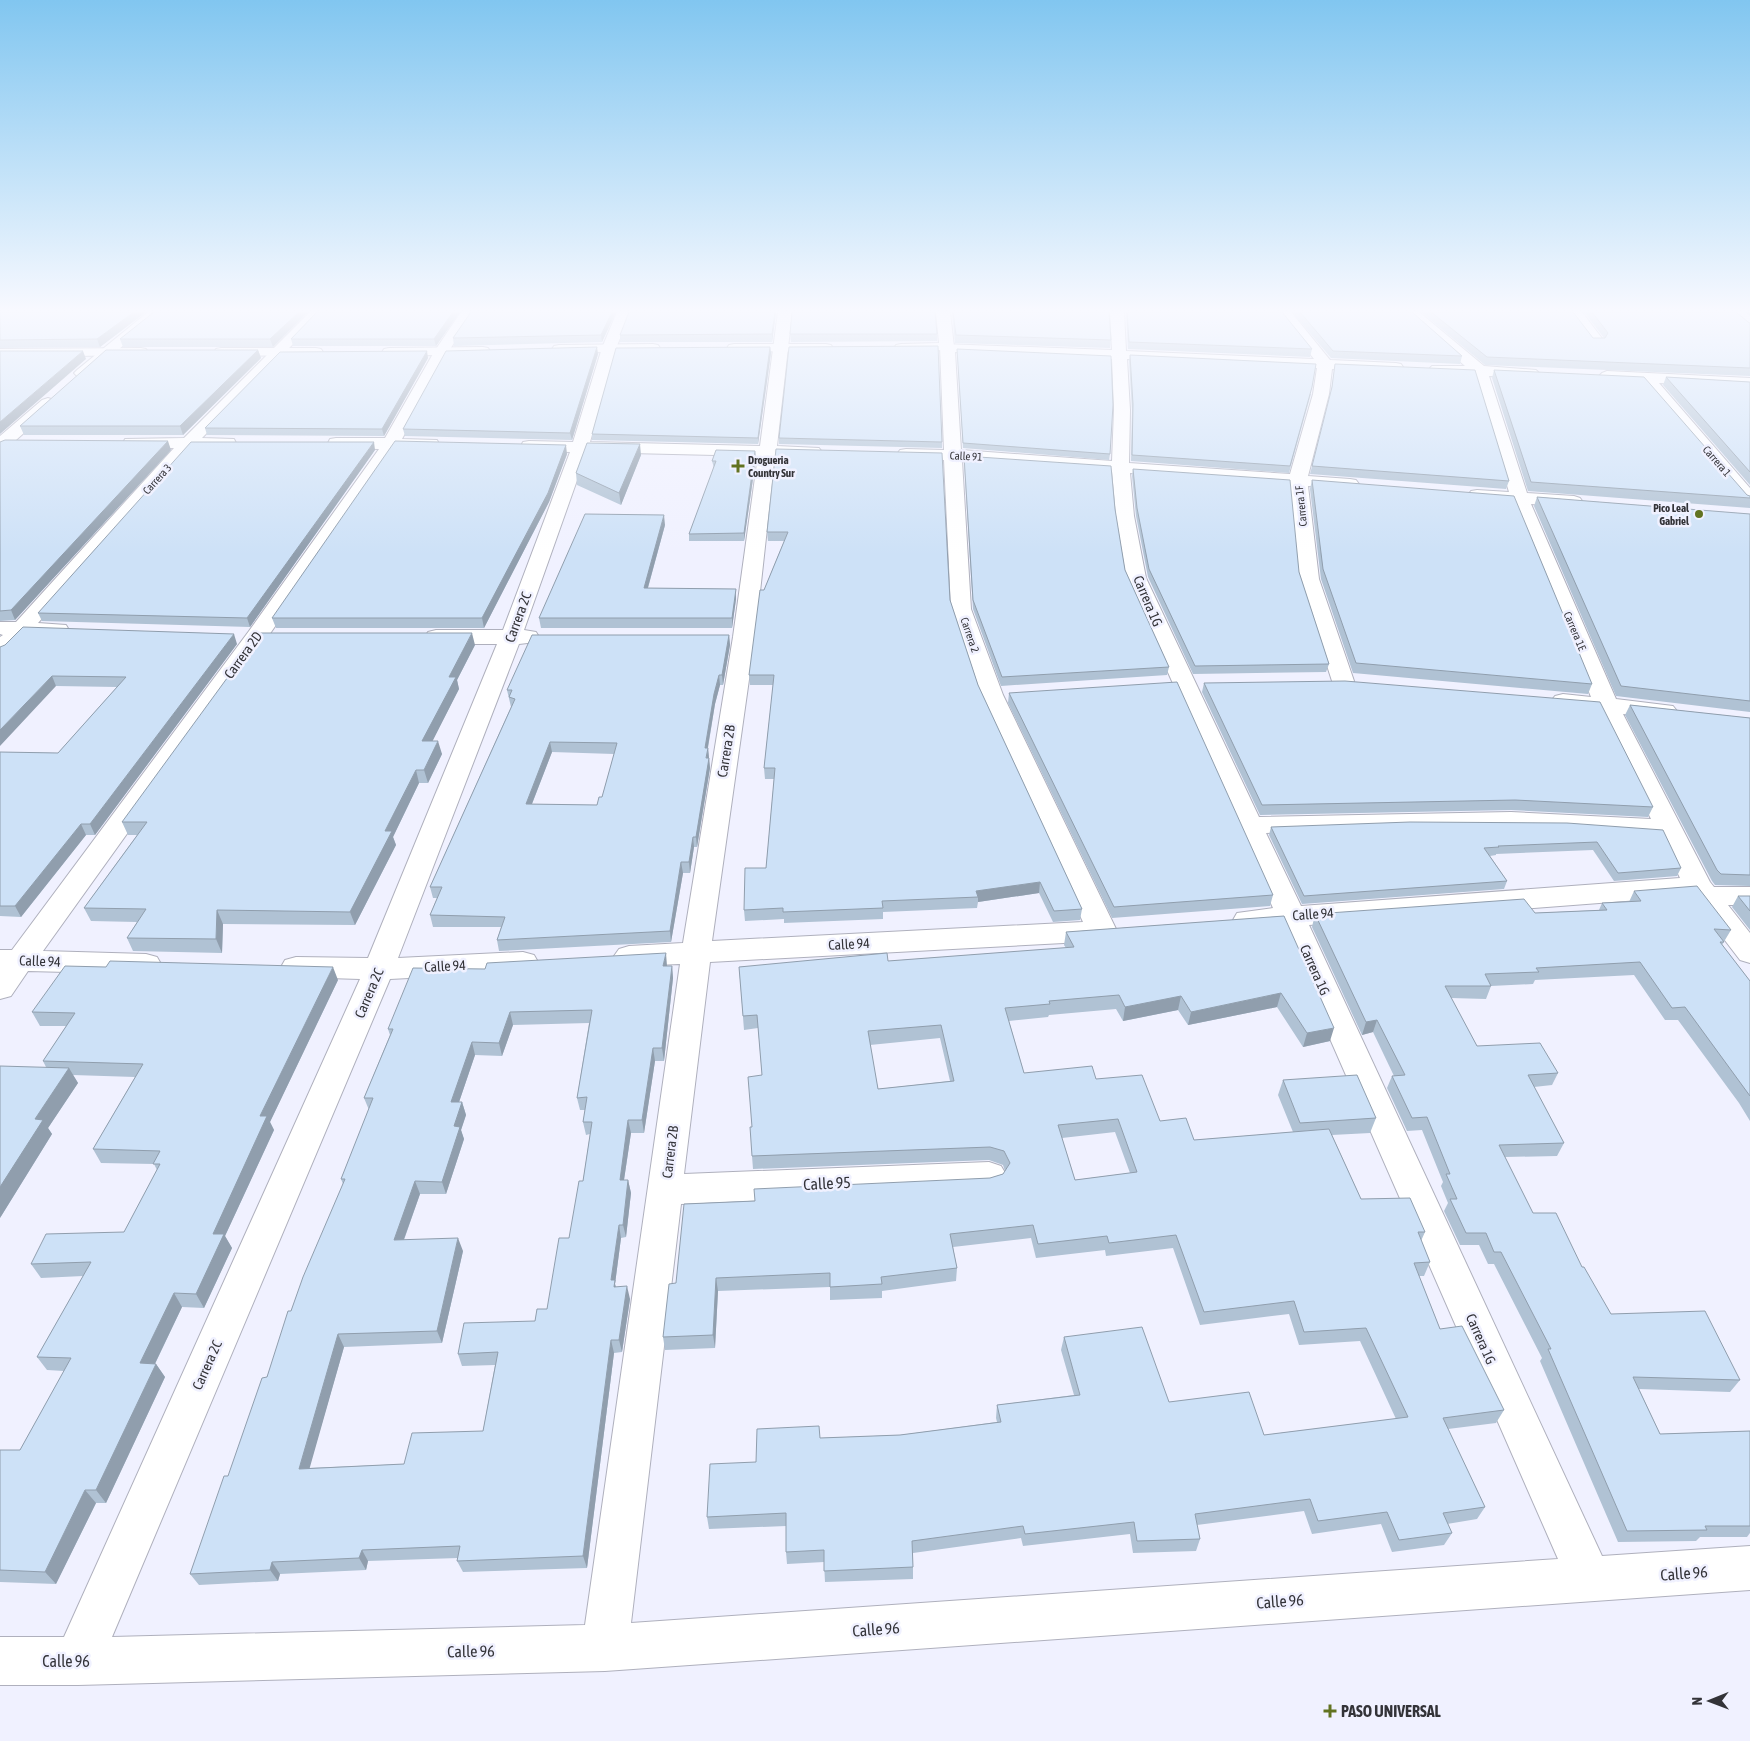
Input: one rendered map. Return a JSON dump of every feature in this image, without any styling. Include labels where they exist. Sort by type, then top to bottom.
[{"type":"street","points":[[2,443],[59,393]]},
{"type":"street","name":"Carrera 3","points":[[0,649],[22,628],[188,443],[238,393]]},
{"type":"street","name":"Carrera 2D","points":[[0,988],[10,960],[257,636],[391,443],[418,393]]},
{"type":"street","name":"Carrera 2C","points":[[78,1661],[379,969],[511,637],[580,448],[596,393]]},
{"type":"street","name":"Carrera 2B","points":[[605,1648],[696,952],[734,637],[768,451],[775,393]]},
{"type":"street","name":"Carrera 2","points":[[950,393],[961,610],[1000,695],[1102,931]]},
{"type":"street","name":"Carrera 1G","points":[[1121,393],[1120,466],[1125,516],[1136,578],[1250,825],[1590,1580]]},
{"type":"street","name":"Carrera 1F","points":[[1321,393],[1298,479],[1309,579],[1343,682]]},
{"type":"street","name":"Carrera 1E","points":[[1487,393],[1520,498],[1606,704],[1668,829],[1702,891],[1750,953]]},
{"type":"street","name":"Carrera 1","points":[[1659,393],[1750,499]]},
{"type":"street","points":[[2,443],[34,442]]},
{"type":"street","points":[[111,442],[246,443]]},
{"type":"street","points":[[323,443],[450,445]]},
{"type":"street","points":[[510,446],[826,452]]},
{"type":"street","name":"Calle 91","points":[[885,453],[953,454],[1366,485]]},
{"type":"street","points":[[1462,494],[1587,503]]},
{"type":"street","points":[[0,628],[80,630]]},
{"type":"street","points":[[413,637],[550,637]]},
{"type":"street","points":[[1538,698],[1683,713]]},
{"type":"street","points":[[1250,825],[1464,818],[1611,822],[1668,829]]},
{"type":"street","name":"Calle 94","points":[[1225,921],[1702,891],[1750,896]]},
{"type":"street","name":"Calle 94","points":[[607,957],[1130,929]]},
{"type":"street","name":"Calle 94","points":[[10,960],[170,964]]},
{"type":"street","name":"Calle 94","points":[[269,967],[379,969],[547,960]]},
{"type":"street","name":"Calle 95","points":[[665,1190],[989,1176]]},
{"type":"street","name":"Calle 96","points":[[0,1661],[78,1661],[605,1648],[1750,1568]]},
{"type":"building","points":[[0,393],[34,393],[0,422]]},
{"type":"building","points":[[57,393],[214,393],[180,426],[20,426]]},
{"type":"building","points":[[239,393],[403,393],[382,429],[205,428]]},
{"type":"building","points":[[423,393],[582,393],[570,433],[403,429]]},
{"type":"building","points":[[603,393],[764,393],[758,438],[592,434]]},
{"type":"building","points":[[784,393],[940,393],[942,442],[779,438]]},
{"type":"building","points":[[960,393],[1113,393],[1110,454],[963,443]]},
{"type":"building","points":[[1132,393],[1310,393],[1290,466],[1132,455]]},
{"type":"building","points":[[1330,393],[1482,393],[1509,481],[1312,466]]},
{"type":"building","points":[[1502,393],[1658,393],[1750,498],[1531,482]]},
{"type":"building","points":[[1680,393],[1750,393],[1750,472]]},
{"type":"building","points":[[5,440],[168,441],[11,610],[0,611],[0,442]]},
{"type":"building","points":[[395,441],[566,445],[548,493],[482,618],[272,618]]},
{"type":"building","points":[[191,442],[374,442],[247,618],[38,613]]},
{"type":"building","points":[[587,443],[640,444],[619,493],[576,473]]},
{"type":"building","points":[[776,449],[942,453],[950,600],[978,685],[1082,909],[1054,911],[1040,882],[976,891],[978,897],[882,901],[883,908],[783,912],[783,908],[744,910],[745,868],[766,868],[775,768],[764,768],[774,675],[749,675],[760,590],[764,590],[788,532],[767,532]]},
{"type":"building","points":[[716,450],[755,451],[744,533],[689,534],[716,461],[712,461]]},
{"type":"building","points":[[964,456],[1111,466],[1115,509],[1125,570],[1169,667],[1002,677],[973,600]]},
{"type":"building","points":[[1133,469],[1290,480],[1299,572],[1329,664],[1195,666],[1149,569],[1137,508]]},
{"type":"building","points":[[1312,480],[1514,496],[1592,684],[1356,663],[1323,569]]},
{"type":"building","points":[[1537,497],[1750,514],[1750,701],[1621,686]]},
{"type":"building","points":[[585,514],[664,515],[644,588],[736,589],[732,618],[539,618]]},
{"type":"building","points":[[23,627],[234,634],[90,824],[81,824],[15,906],[0,906],[0,752],[58,753],[126,677],[52,676],[0,730],[0,647],[5,645]]},
{"type":"building","points":[[260,633],[472,633],[449,677],[456,677],[422,741],[438,741],[424,770],[416,770],[385,831],[392,831],[350,912],[217,910],[216,939],[127,938],[146,909],[84,908],[147,822],[122,822]]},
{"type":"building","points":[[532,635],[729,635],[722,675],[719,675],[714,694],[705,748],[708,748],[706,758],[709,758],[696,837],[693,837],[689,862],[681,862],[670,931],[497,940],[505,917],[430,915],[442,887],[430,887],[515,699],[509,697],[512,690],[507,690]],"holes":[[[550,742],[617,743],[602,797],[599,797],[597,805],[526,804]]]},
{"type":"building","points":[[1345,681],[1600,702],[1653,807],[1515,800],[1262,805],[1204,683]]},
{"type":"building","points":[[1177,682],[1273,895],[1114,907],[1009,693]]},
{"type":"building","points":[[1630,705],[1750,718],[1750,875],[1721,874],[1717,870]]},
{"type":"building","points":[[1410,822],[1567,823],[1663,830],[1681,868],[1618,873],[1597,842],[1498,846],[1484,848],[1507,881],[1304,896],[1271,827]]},
{"type":"building","points":[[1697,886],[1731,930],[1714,929],[1724,942],[1720,942],[1750,981],[1750,1096],[1685,1007],[1672,1008],[1640,962],[1536,968],[1539,972],[1485,974],[1491,986],[1445,986],[1477,1046],[1540,1043],[1558,1073],[1528,1075],[1564,1143],[1499,1145],[1533,1213],[1556,1213],[1582,1267],[1584,1267],[1611,1314],[1705,1311],[1740,1380],[1633,1377],[1660,1434],[1750,1431],[1750,1526],[1705,1526],[1707,1530],[1627,1531],[1548,1349],[1551,1349],[1501,1252],[1494,1252],[1486,1233],[1466,1233],[1450,1199],[1457,1199],[1446,1174],[1450,1174],[1427,1117],[1412,1118],[1392,1076],[1405,1075],[1377,1020],[1366,1022],[1315,914],[1524,899],[1535,913],[1607,910],[1602,903],[1641,901],[1634,891]]},
{"type":"building","points":[[1738,896],[1750,896],[1750,911]]},
{"type":"building","points":[[1284,916],[1334,1028],[1307,1033],[1281,993],[1191,1012],[1181,996],[1125,1007],[1119,995],[1049,1001],[1050,1004],[1005,1008],[1024,1073],[1092,1066],[1096,1079],[1142,1075],[1160,1121],[1186,1118],[1194,1140],[1329,1129],[1361,1199],[1410,1198],[1425,1232],[1418,1232],[1430,1262],[1414,1263],[1440,1329],[1462,1326],[1504,1410],[1443,1418],[1485,1507],[1443,1513],[1452,1533],[1399,1540],[1387,1512],[1318,1521],[1310,1499],[1195,1514],[1200,1539],[1137,1541],[1134,1522],[1025,1534],[1023,1526],[912,1541],[913,1567],[824,1571],[824,1550],[786,1552],[786,1513],[707,1517],[710,1464],[756,1462],[757,1429],[819,1426],[820,1438],[900,1435],[1001,1422],[997,1405],[1080,1395],[1064,1337],[1142,1327],[1169,1402],[1249,1392],[1264,1435],[1408,1417],[1366,1328],[1304,1332],[1294,1301],[1204,1312],[1176,1235],[1109,1243],[1107,1236],[1038,1244],[1033,1225],[950,1234],[957,1268],[881,1277],[882,1284],[830,1287],[830,1273],[716,1278],[713,1335],[663,1337],[669,1284],[676,1283],[684,1204],[755,1201],[754,1189],[990,1178],[1003,1174],[1010,1163],[1004,1151],[990,1147],[752,1156],[748,1077],[762,1075],[757,1015],[743,1016],[739,967],[887,953],[888,961],[1074,947],[1066,932]],"holes":[[[941,1025],[954,1081],[878,1089],[868,1031]],[[1118,1119],[1137,1172],[1075,1180],[1058,1125]]]},
{"type":"building","points":[[666,953],[663,966],[672,966],[662,1048],[653,1048],[642,1120],[628,1120],[620,1180],[628,1180],[623,1225],[619,1225],[611,1280],[615,1280],[614,1287],[627,1286],[619,1340],[611,1340],[583,1556],[457,1561],[460,1546],[362,1550],[359,1558],[272,1562],[270,1570],[190,1574],[224,1476],[228,1476],[262,1378],[267,1377],[288,1311],[291,1311],[303,1277],[345,1179],[341,1179],[373,1098],[364,1098],[393,1029],[388,1029],[413,968],[485,969],[487,963]],"holes":[[[592,1010],[577,1098],[587,1097],[583,1122],[592,1122],[583,1181],[579,1181],[569,1238],[559,1238],[547,1309],[537,1309],[535,1321],[464,1323],[458,1354],[498,1352],[483,1431],[412,1433],[404,1464],[299,1469],[338,1334],[437,1331],[458,1238],[394,1240],[415,1181],[442,1182],[460,1127],[454,1126],[462,1102],[451,1102],[472,1042],[499,1043],[510,1012]]]},
{"type":"building","points":[[110,961],[333,967],[260,1116],[267,1116],[213,1234],[224,1234],[196,1294],[174,1293],[140,1363],[156,1364],[96,1490],[85,1490],[45,1572],[0,1570],[0,1450],[20,1450],[71,1358],[37,1357],[91,1262],[31,1264],[46,1234],[124,1232],[160,1164],[153,1164],[160,1151],[93,1149],[143,1064],[43,1061],[75,1013],[32,1012],[65,966],[106,967]]},
{"type":"building","points":[[0,1066],[69,1068],[35,1119],[43,1120],[0,1187]]},
{"type":"building","points":[[1357,1075],[1376,1118],[1300,1123],[1283,1080]]},
{"type":"place","name":"Drogueria Country Sur","points":[[738,466]]},
{"type":"place","name":"Pico Leal Gabriel","points":[[1699,514]]},
{"type":"place","name":"PASO UNIVERSAL","points":[[1330,1711]]}]
